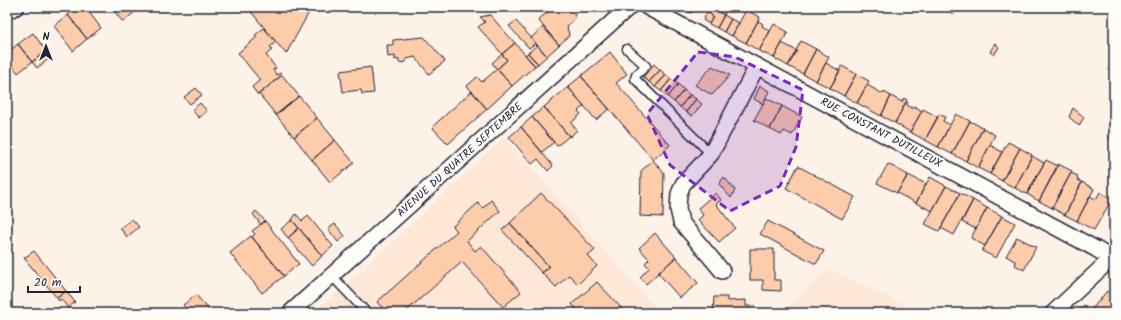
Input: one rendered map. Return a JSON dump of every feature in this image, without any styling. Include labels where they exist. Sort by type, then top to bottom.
[{"type":"street","points":[[7,11],[16,7]]},
{"type":"street","name":"AVENUE DU QUATRE SEPTEMBRE","points":[[290,313],[629,7]]},
{"type":"street","name":"RUE CONSTANT DUTILLEUX","points":[[646,7],[1113,258]]},
{"type":"street","points":[[722,271],[681,222],[678,209],[679,194],[683,184],[711,154],[757,66]]},
{"type":"street","points":[[1053,313],[1113,258]]},
{"type":"lane","points":[[627,49],[646,66],[636,75],[635,80],[711,154]]},
{"type":"lane","points":[[332,276],[367,313]]},
{"type":"highlighted area","points":[[698,52],[735,57],[803,90],[796,147],[780,186],[730,211],[670,165],[647,114]]},
{"type":"shaded area","points":[[504,137],[660,313],[312,313],[345,286]]},
{"type":"shaded area","points":[[829,269],[921,313],[782,313]]},
{"type":"building","points":[[78,7],[85,7],[101,28],[87,39],[68,15]]},
{"type":"building","points":[[111,7],[135,7],[137,10],[123,22]]},
{"type":"building","points":[[247,7],[312,7],[286,54]]},
{"type":"building","points":[[554,7],[582,7],[574,15],[576,18],[567,26],[569,36],[559,45],[538,20]]},
{"type":"building","points":[[679,7],[698,7],[691,13]]},
{"type":"building","points":[[704,7],[714,7],[717,11],[724,15],[717,28],[709,24],[713,17]]},
{"type":"building","points":[[718,7],[725,7],[727,9],[724,15],[717,11]]},
{"type":"building","points":[[944,7],[952,7],[955,10],[953,15]]},
{"type":"building","points":[[746,10],[760,17],[746,43],[732,36]]},
{"type":"building","points":[[708,11],[713,17],[709,24],[703,20]]},
{"type":"building","points":[[68,15],[87,39],[73,51],[54,26]]},
{"type":"building","points":[[490,15],[515,43],[502,54],[478,27],[485,22],[480,17]]},
{"type":"building","points":[[724,15],[731,19],[724,32],[717,28]]},
{"type":"building","points":[[731,19],[739,23],[732,36],[724,32]]},
{"type":"building","points":[[516,21],[536,43],[529,48],[509,26]]},
{"type":"building","points":[[758,21],[763,24],[762,26],[770,31],[759,51],[746,43]]},
{"type":"building","points":[[774,24],[788,32],[774,58],[759,51]]},
{"type":"building","points":[[543,27],[559,45],[547,56],[531,38]]},
{"type":"building","points":[[264,28],[276,42],[270,47],[272,50],[266,55],[276,68],[273,70],[277,75],[280,73],[282,75],[258,95],[252,87],[260,80],[238,53],[257,37],[255,35]]},
{"type":"building","points":[[33,33],[46,51],[32,62],[18,44]]},
{"type":"building","points":[[424,37],[445,61],[429,74],[415,57],[406,59],[406,62],[399,63],[399,59],[395,60],[395,56],[388,57],[387,45],[393,45],[393,40]]},
{"type":"building","points":[[801,41],[816,49],[803,74],[788,66]]},
{"type":"building","points":[[515,43],[535,66],[512,86],[497,69],[507,60],[502,54]]},
{"type":"building","points":[[782,43],[797,51],[788,66],[774,58]]},
{"type":"building","points":[[995,43],[999,47],[994,55],[990,52]]},
{"type":"building","points":[[18,44],[32,62],[18,73],[7,59],[7,53]]},
{"type":"building","points":[[537,45],[547,56],[538,64],[528,53]]},
{"type":"building","points":[[816,49],[829,57],[816,81],[803,74]]},
{"type":"building","points":[[46,51],[51,57],[37,68],[32,62]]},
{"type":"building","points":[[610,52],[627,74],[616,83],[670,145],[653,160],[581,76]]},
{"type":"building","points":[[528,53],[538,64],[535,66],[525,55]]},
{"type":"building","points":[[502,54],[507,60],[497,69],[492,63]]},
{"type":"building","points":[[826,63],[840,71],[830,88],[816,81]]},
{"type":"building","points":[[654,64],[660,70],[649,82],[643,77]]},
{"type":"building","points":[[712,66],[730,75],[712,95],[695,85]]},
{"type":"building","points":[[842,66],[856,74],[844,96],[830,88]]},
{"type":"building","points":[[371,67],[374,93],[362,94],[361,90],[343,92],[340,71]]},
{"type":"building","points":[[497,69],[512,86],[487,109],[467,86],[477,77],[482,82]]},
{"type":"building","points":[[660,70],[666,75],[655,87],[649,82]]},
{"type":"building","points":[[856,74],[869,81],[857,103],[844,96]]},
{"type":"building","points":[[282,75],[299,96],[276,115],[259,94]]},
{"type":"building","points":[[666,75],[671,79],[661,91],[655,87]]},
{"type":"building","points":[[581,76],[609,109],[596,120],[568,87]]},
{"type":"building","points":[[671,79],[678,84],[668,97],[661,91]]},
{"type":"building","points":[[678,84],[684,90],[674,102],[668,97]]},
{"type":"building","points":[[867,85],[883,94],[884,92],[891,96],[881,116],[857,103]]},
{"type":"building","points":[[760,86],[769,91],[763,104],[754,99]]},
{"type":"building","points":[[568,87],[584,106],[578,111],[581,114],[571,123],[577,130],[570,137],[544,107]]},
{"type":"building","points":[[196,88],[202,95],[190,104],[184,97]]},
{"type":"building","points":[[684,90],[690,95],[680,107],[674,102]]},
{"type":"building","points":[[472,91],[487,109],[448,144],[432,127]]},
{"type":"building","points":[[690,95],[696,99],[686,112],[680,107]]},
{"type":"building","points":[[299,96],[317,118],[294,137],[276,115]]},
{"type":"building","points":[[891,96],[902,102],[904,98],[907,100],[895,123],[881,116]]},
{"type":"building","points":[[766,98],[782,106],[770,129],[754,120]]},
{"type":"building","points":[[696,99],[702,104],[692,116],[686,112]]},
{"type":"building","points":[[906,102],[908,103],[907,105],[913,109],[914,106],[922,111],[910,132],[895,123]]},
{"type":"building","points":[[200,103],[207,111],[199,118],[192,110]]},
{"type":"building","points":[[782,106],[802,117],[792,135],[784,131],[781,135],[770,129]]},
{"type":"building","points":[[544,107],[569,136],[557,146],[532,117]]},
{"type":"building","points":[[1073,108],[1084,117],[1079,126],[1069,117]]},
{"type":"building","points":[[923,109],[938,117],[925,140],[910,132]]},
{"type":"building","points":[[939,114],[945,117],[943,121],[950,125],[938,147],[925,140]]},
{"type":"building","points":[[956,114],[970,121],[952,154],[938,147]]},
{"type":"building","points":[[532,117],[554,142],[542,152],[521,127]]},
{"type":"building","points":[[317,118],[335,140],[312,160],[294,137]]},
{"type":"building","points":[[970,121],[983,128],[966,161],[952,154]]},
{"type":"building","points":[[521,127],[553,166],[548,171],[538,159],[532,164],[509,137]]},
{"type":"building","points":[[983,128],[995,135],[978,168],[966,161]]},
{"type":"building","points":[[1112,130],[1114,132],[1114,142],[1107,136]]},
{"type":"building","points":[[335,140],[354,163],[330,182],[312,160]]},
{"type":"building","points":[[1008,142],[1020,148],[1002,181],[990,174]]},
{"type":"building","points":[[990,145],[1002,152],[990,174],[978,168]]},
{"type":"building","points":[[1020,148],[1032,155],[1015,188],[1002,181]]},
{"type":"building","points":[[1032,156],[1044,163],[1027,194],[1015,188]]},
{"type":"building","points":[[653,160],[664,173],[663,217],[640,216],[641,171]]},
{"type":"building","points":[[1046,160],[1058,166],[1039,201],[1027,194]]},
{"type":"building","points":[[888,164],[908,175],[897,193],[877,183]]},
{"type":"building","points":[[1058,164],[1072,171],[1052,208],[1039,201]]},
{"type":"building","points":[[798,166],[855,197],[842,219],[786,188]]},
{"type":"building","points":[[1071,173],[1078,176],[1077,180],[1082,182],[1065,215],[1052,208]]},
{"type":"building","points":[[908,175],[926,184],[916,203],[897,193]]},
{"type":"building","points":[[724,177],[735,190],[731,198],[719,184]]},
{"type":"building","points":[[930,177],[946,186],[932,211],[916,203]]},
{"type":"building","points":[[1082,182],[1094,189],[1077,221],[1065,215]]},
{"type":"building","points":[[946,186],[960,193],[939,231],[925,224]]},
{"type":"building","points":[[1100,192],[1112,199],[1094,230],[1077,221],[1090,196],[1096,199]]},
{"type":"building","points":[[541,193],[595,250],[588,256],[597,266],[578,284],[569,275],[556,287],[542,273],[549,267],[510,223]]},
{"type":"building","points":[[716,193],[721,200],[716,204],[735,228],[719,242],[698,220],[703,215],[698,208]]},
{"type":"building","points":[[960,193],[973,200],[954,235],[941,228]]},
{"type":"building","points":[[491,200],[500,211],[467,241],[475,251],[481,246],[521,292],[503,307],[462,262],[404,313],[387,313],[377,302],[457,231],[453,226],[478,203],[483,208]]},
{"type":"building","points":[[973,200],[987,208],[976,229],[962,222]]},
{"type":"building","points":[[987,208],[1002,216],[985,246],[971,238]]},
{"type":"building","points":[[256,211],[265,221],[261,225],[253,214]]},
{"type":"building","points":[[296,214],[302,221],[308,216],[333,246],[322,256],[292,220]]},
{"type":"building","points":[[1002,216],[1015,223],[996,258],[982,251]]},
{"type":"building","points":[[132,219],[139,227],[127,237],[120,228]]},
{"type":"building","points":[[292,220],[299,228],[288,238],[281,229]]},
{"type":"building","points":[[265,221],[299,264],[284,276],[252,237],[255,234],[252,231]]},
{"type":"building","points":[[768,221],[824,251],[816,264],[760,234]]},
{"type":"building","points":[[510,223],[549,267],[542,273],[502,230]]},
{"type":"building","points":[[335,224],[345,236],[338,242],[328,229]]},
{"type":"building","points":[[299,228],[322,256],[312,266],[288,238]]},
{"type":"building","points":[[655,233],[676,257],[646,284],[640,277],[649,268],[645,263],[649,259],[639,248]]},
{"type":"building","points":[[251,236],[284,276],[262,293],[230,253]]},
{"type":"building","points":[[1017,237],[1036,247],[1024,270],[1015,265],[1016,262],[1006,256]]},
{"type":"building","points":[[750,249],[774,249],[774,280],[781,280],[781,291],[763,290],[763,280],[750,280]]},
{"type":"building","points":[[34,251],[66,291],[57,298],[24,258]]},
{"type":"building","points":[[676,257],[698,283],[680,298],[658,273]]},
{"type":"building","points":[[597,282],[626,313],[579,313],[572,304]]},
{"type":"building","points":[[66,291],[75,302],[68,308],[61,299],[59,301],[57,298]]},
{"type":"building","points":[[1107,291],[1114,297],[1114,306],[1109,313],[1086,313],[1092,309]]},
{"type":"building","points":[[196,295],[212,313],[190,313],[183,305]]},
{"type":"building","points":[[714,297],[727,297],[727,301],[746,300],[746,306],[755,306],[755,313],[713,313]]},
{"type":"building","points":[[1084,305],[1088,311],[1086,313],[1076,312]]},
{"type":"building","points":[[542,308],[546,309],[550,313],[536,313]]}]
